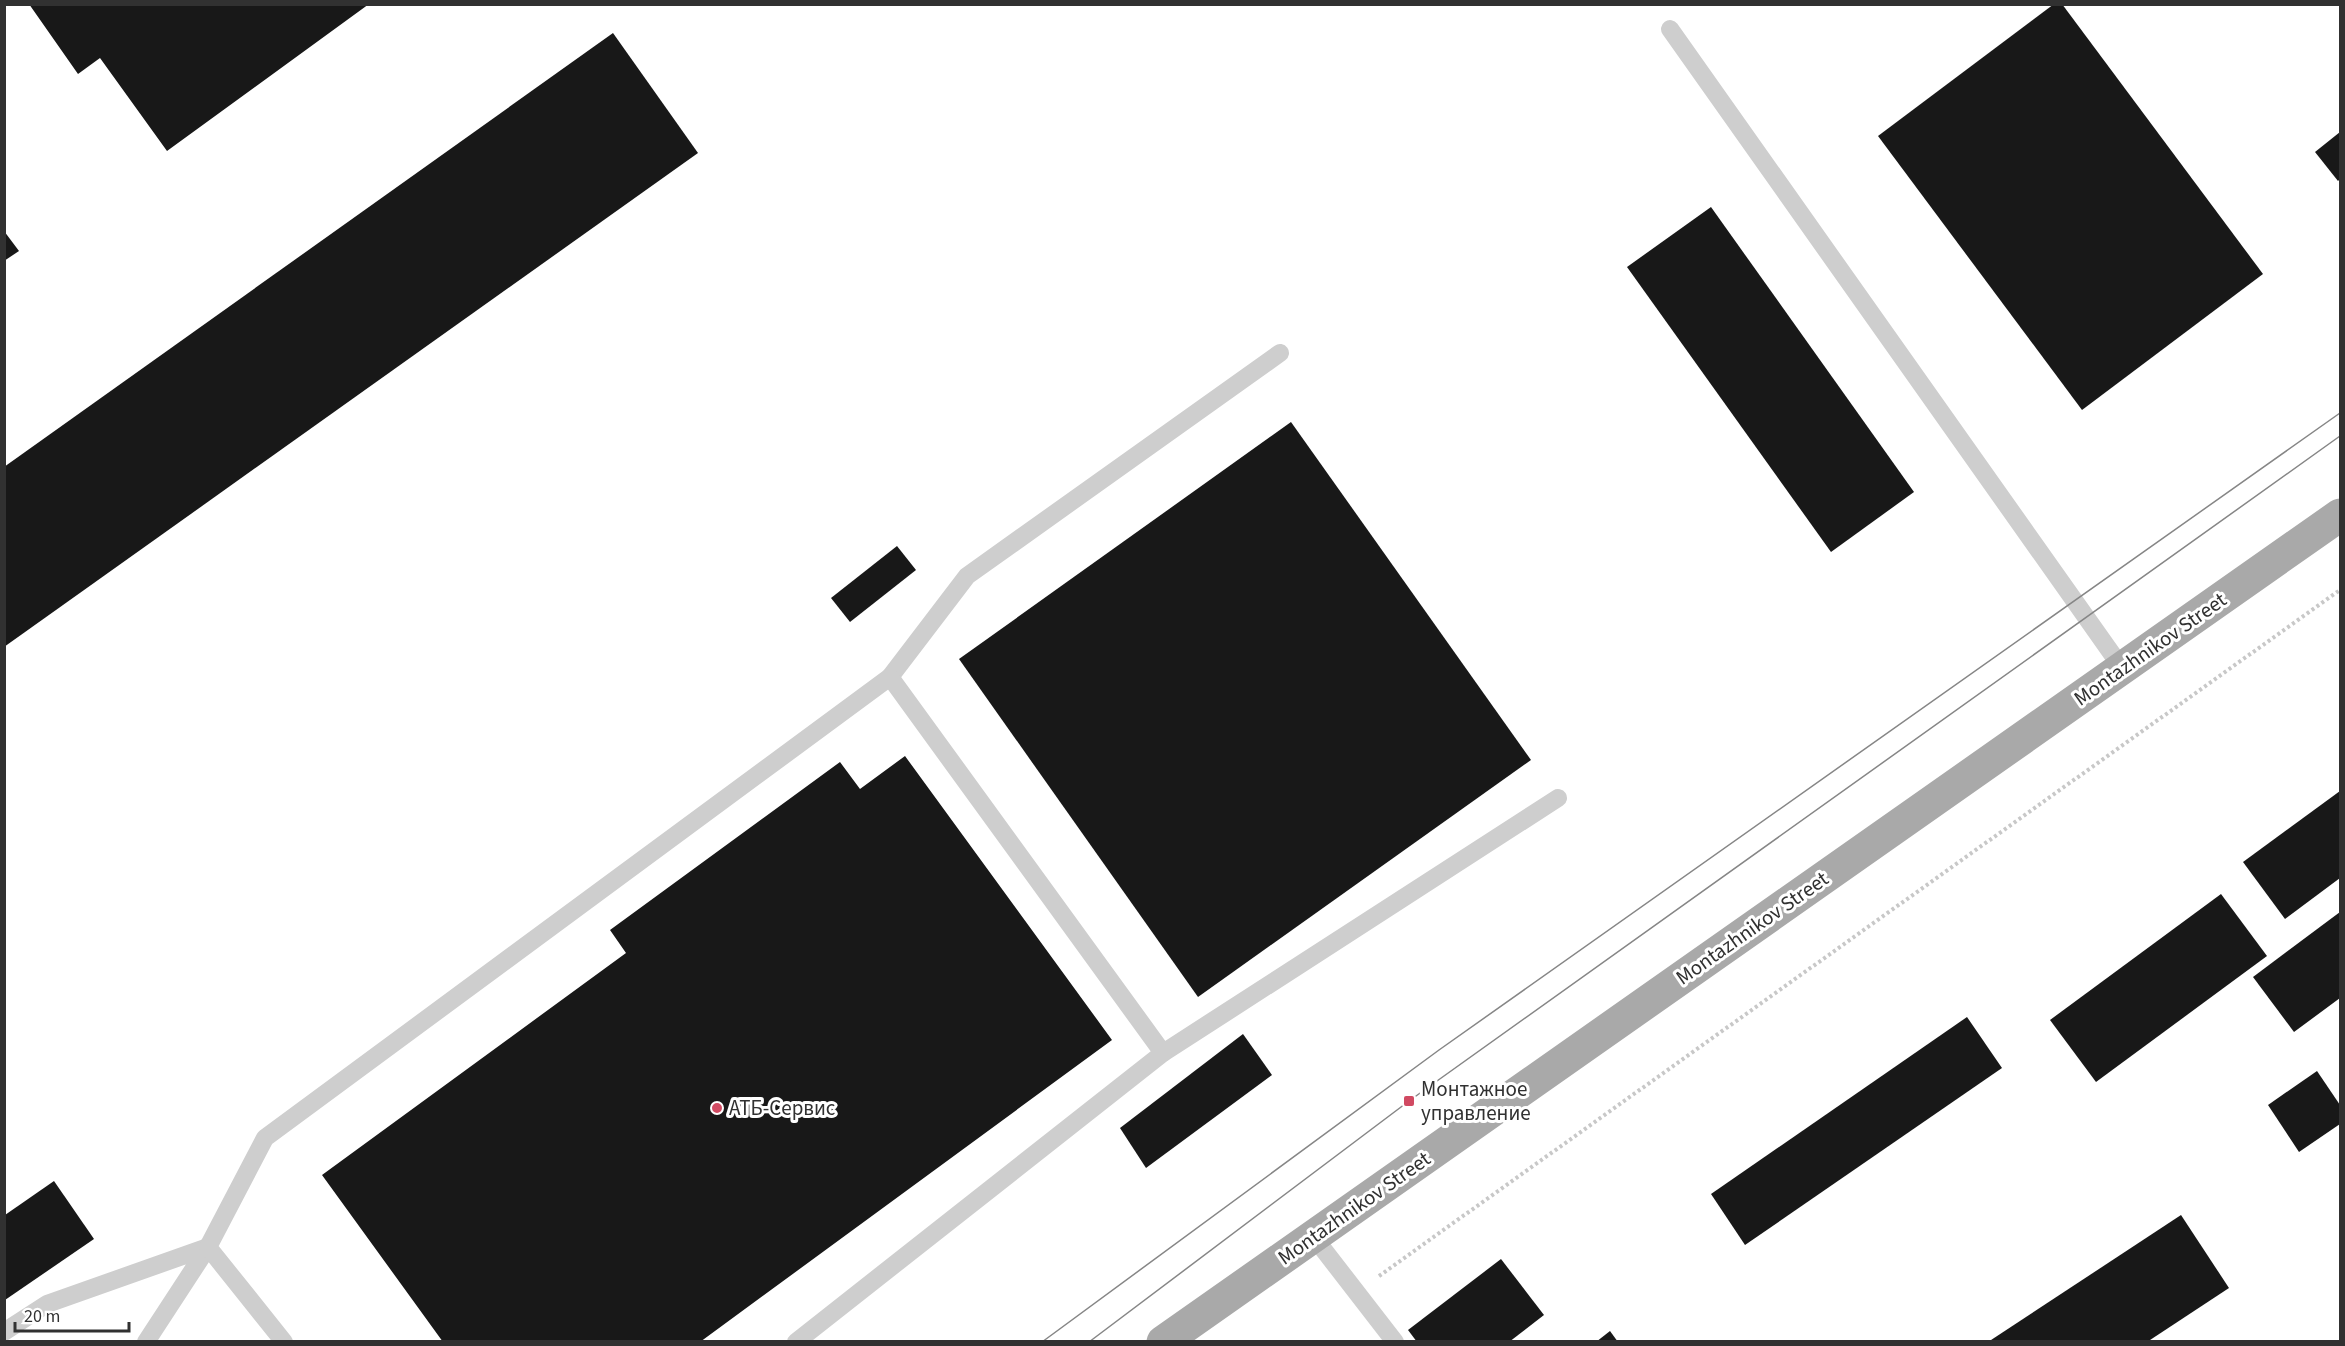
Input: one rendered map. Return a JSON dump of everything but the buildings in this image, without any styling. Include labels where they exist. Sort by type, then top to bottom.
[{"type":"main road","name":"Montazhnikov Street","points":[[1163,1341],[2340,515]]},
{"type":"lane","points":[[1670,29],[2122,668]]},
{"type":"lane","points":[[146,1341],[208,1246],[266,1138],[890,677],[966,576],[1280,353]]},
{"type":"lane","points":[[890,677],[1163,1053]]},
{"type":"lane","points":[[796,1341],[1163,1053],[1558,798]]},
{"type":"lane","points":[[1313,1236],[1395,1341]]},
{"type":"lane","points":[[4,1332],[47,1304],[208,1246]]},
{"type":"lane","points":[[208,1246],[284,1341]]},
{"type":"path","points":[[1356,1292],[2340,590]]},
{"type":"tram line","points":[[1042,1342],[1439,1050],[2340,413]]},
{"type":"tram line","points":[[1089,1342],[1409,1101],[2340,436]]},
{"type":"place","name":"Монтажное управление","points":[[1409,1101]]},
{"type":"place","name":"АТБ-Сервис","points":[[717,1108]]}]
